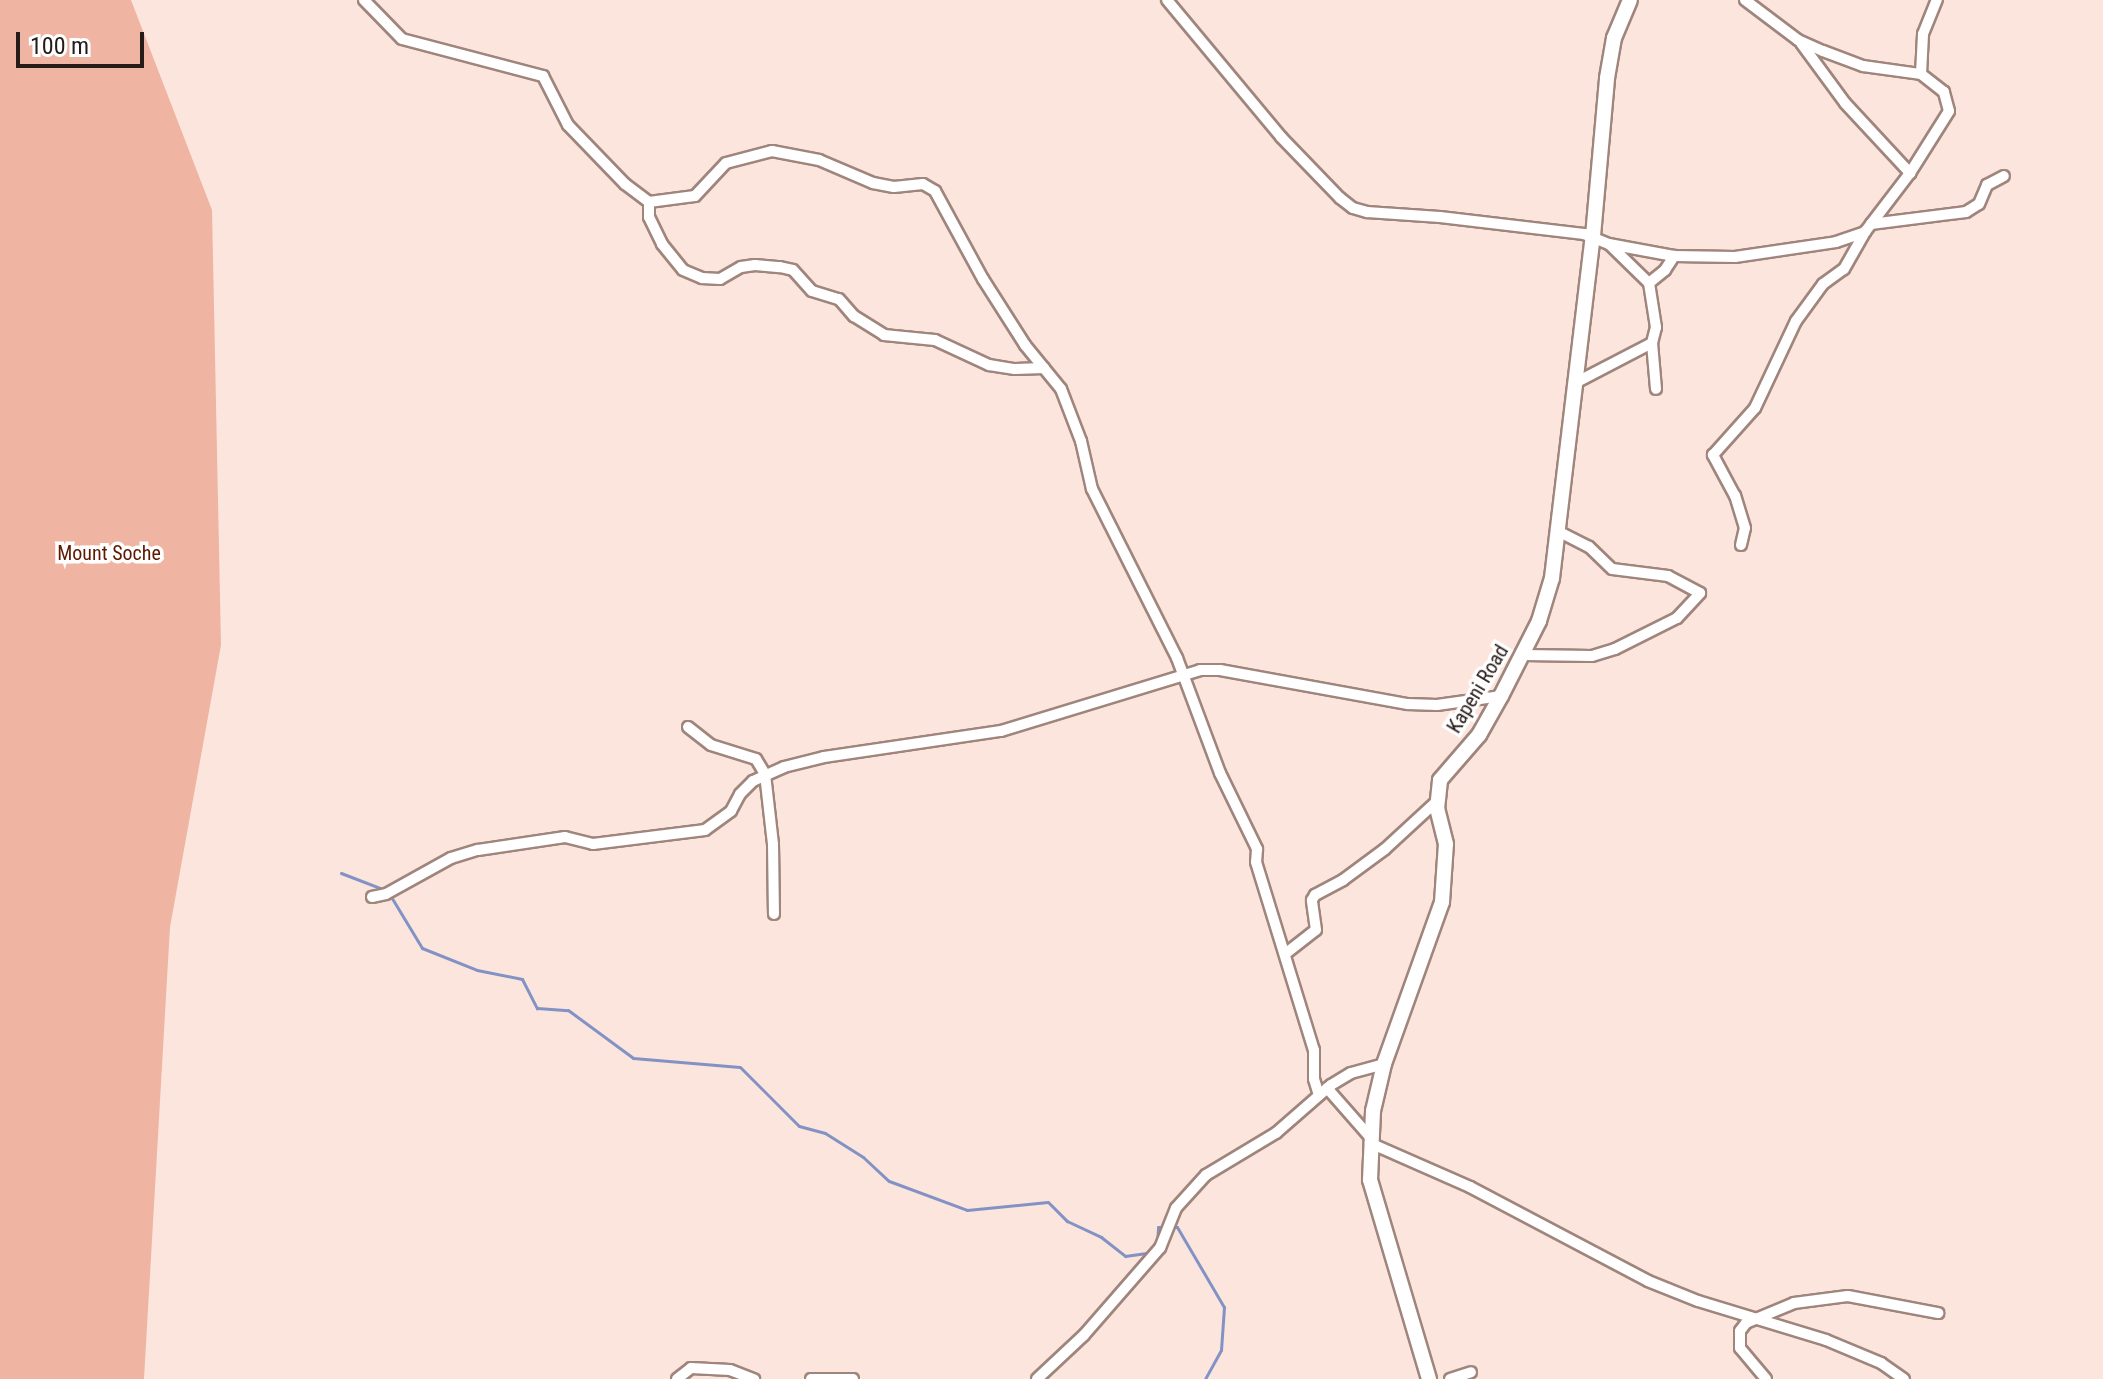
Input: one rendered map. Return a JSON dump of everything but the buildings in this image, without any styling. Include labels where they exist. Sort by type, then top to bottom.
[{"type":"main road","name":"Kapeni Road","points":[[1436,802],[1440,780],[1479,735],[1524,655],[1552,578],[1593,236],[1607,78],[1614,38],[1630,0]]},
{"type":"main road","points":[[1429,1379],[1377,1212],[1370,1180],[1370,1140],[1384,1064],[1442,902],[1446,844],[1436,802]]},
{"type":"street","points":[[364,0],[385,25],[402,39],[543,76],[568,125],[625,184],[649,202],[695,196],[726,163],[772,151],[819,160],[884,186],[928,186],[939,197],[983,279],[1061,389],[1081,441],[1092,489],[1159,618],[1220,773],[1257,849],[1256,862],[1314,1050],[1314,1079],[1323,1091],[1370,1140],[1510,1207],[1648,1281],[1698,1301],[1759,1318],[1865,1356],[1904,1379]]},
{"type":"street","points":[[1741,545],[1745,528],[1735,496],[1713,455],[1755,408],[1796,321],[1823,284],[1844,269],[1868,228],[1910,173],[1949,111],[1944,92],[1921,74],[1863,66],[1798,40],[1745,0]]},
{"type":"street","points":[[1921,74],[1923,34],[1937,0]]},
{"type":"street","points":[[1170,3],[1263,118],[1353,208],[1593,236],[1609,244],[1674,256],[1735,257],[1836,242],[1868,228],[1966,212],[1979,204],[1987,185],[2004,176]]},
{"type":"street","points":[[1798,40],[1845,103],[1910,173]]},
{"type":"street","points":[[649,202],[649,217],[662,244],[683,270],[692,274],[720,279],[741,267],[793,270],[812,291],[839,299],[854,316],[884,335],[935,340],[989,365],[1015,369],[1044,368]]},
{"type":"street","points":[[1609,244],[1649,283],[1656,327],[1652,343],[1656,389]]},
{"type":"street","points":[[1649,283],[1665,270],[1674,256]]},
{"type":"street","points":[[1575,383],[1652,343]]},
{"type":"street","points":[[1524,655],[1592,656],[1615,649],[1677,618],[1700,593],[1668,576],[1612,569],[1589,547],[1558,531]]},
{"type":"street","points":[[372,897],[386,894],[451,858],[478,850],[565,837],[593,844],[705,830],[722,821],[740,794],[765,774],[824,757],[1001,731],[1182,675],[1220,670],[1408,704],[1437,705],[1501,696]]},
{"type":"street","points":[[688,727],[711,745],[756,759],[765,774],[772,831],[774,914]]},
{"type":"street","points":[[1285,954],[1316,930],[1312,900],[1315,895],[1343,880],[1385,849],[1436,802]]},
{"type":"street","points":[[1037,1379],[1084,1335],[1160,1248],[1176,1208],[1188,1191],[1206,1175],[1276,1133],[1323,1091],[1351,1073],[1384,1064]]},
{"type":"street","points":[[1766,1379],[1748,1360],[1739,1339],[1746,1323],[1794,1303],[1826,1296],[1884,1300],[1938,1313]]},
{"type":"street","points":[[677,1379],[691,1368],[730,1370],[754,1379]]},
{"type":"street","points":[[1450,1379],[1471,1372]]},
{"type":"street","points":[[811,1379],[853,1379]]},
{"type":"green space","name":"Mount Soche","points":[[0,0],[131,0],[212,210],[221,645],[170,927],[144,1379],[0,1379]]},
{"type":"waterway","points":[[341,873],[385,890]]},
{"type":"waterway","points":[[390,895],[422,948],[477,970],[522,979],[537,1008],[568,1010],[633,1058],[740,1067],[799,1126],[825,1133],[863,1157],[889,1181],[967,1210],[1048,1202],[1067,1221],[1101,1237],[1125,1256],[1152,1252]]},
{"type":"waterway","points":[[1157,1243],[1158,1227],[1177,1227],[1224,1307],[1221,1350],[1205,1379]]}]
